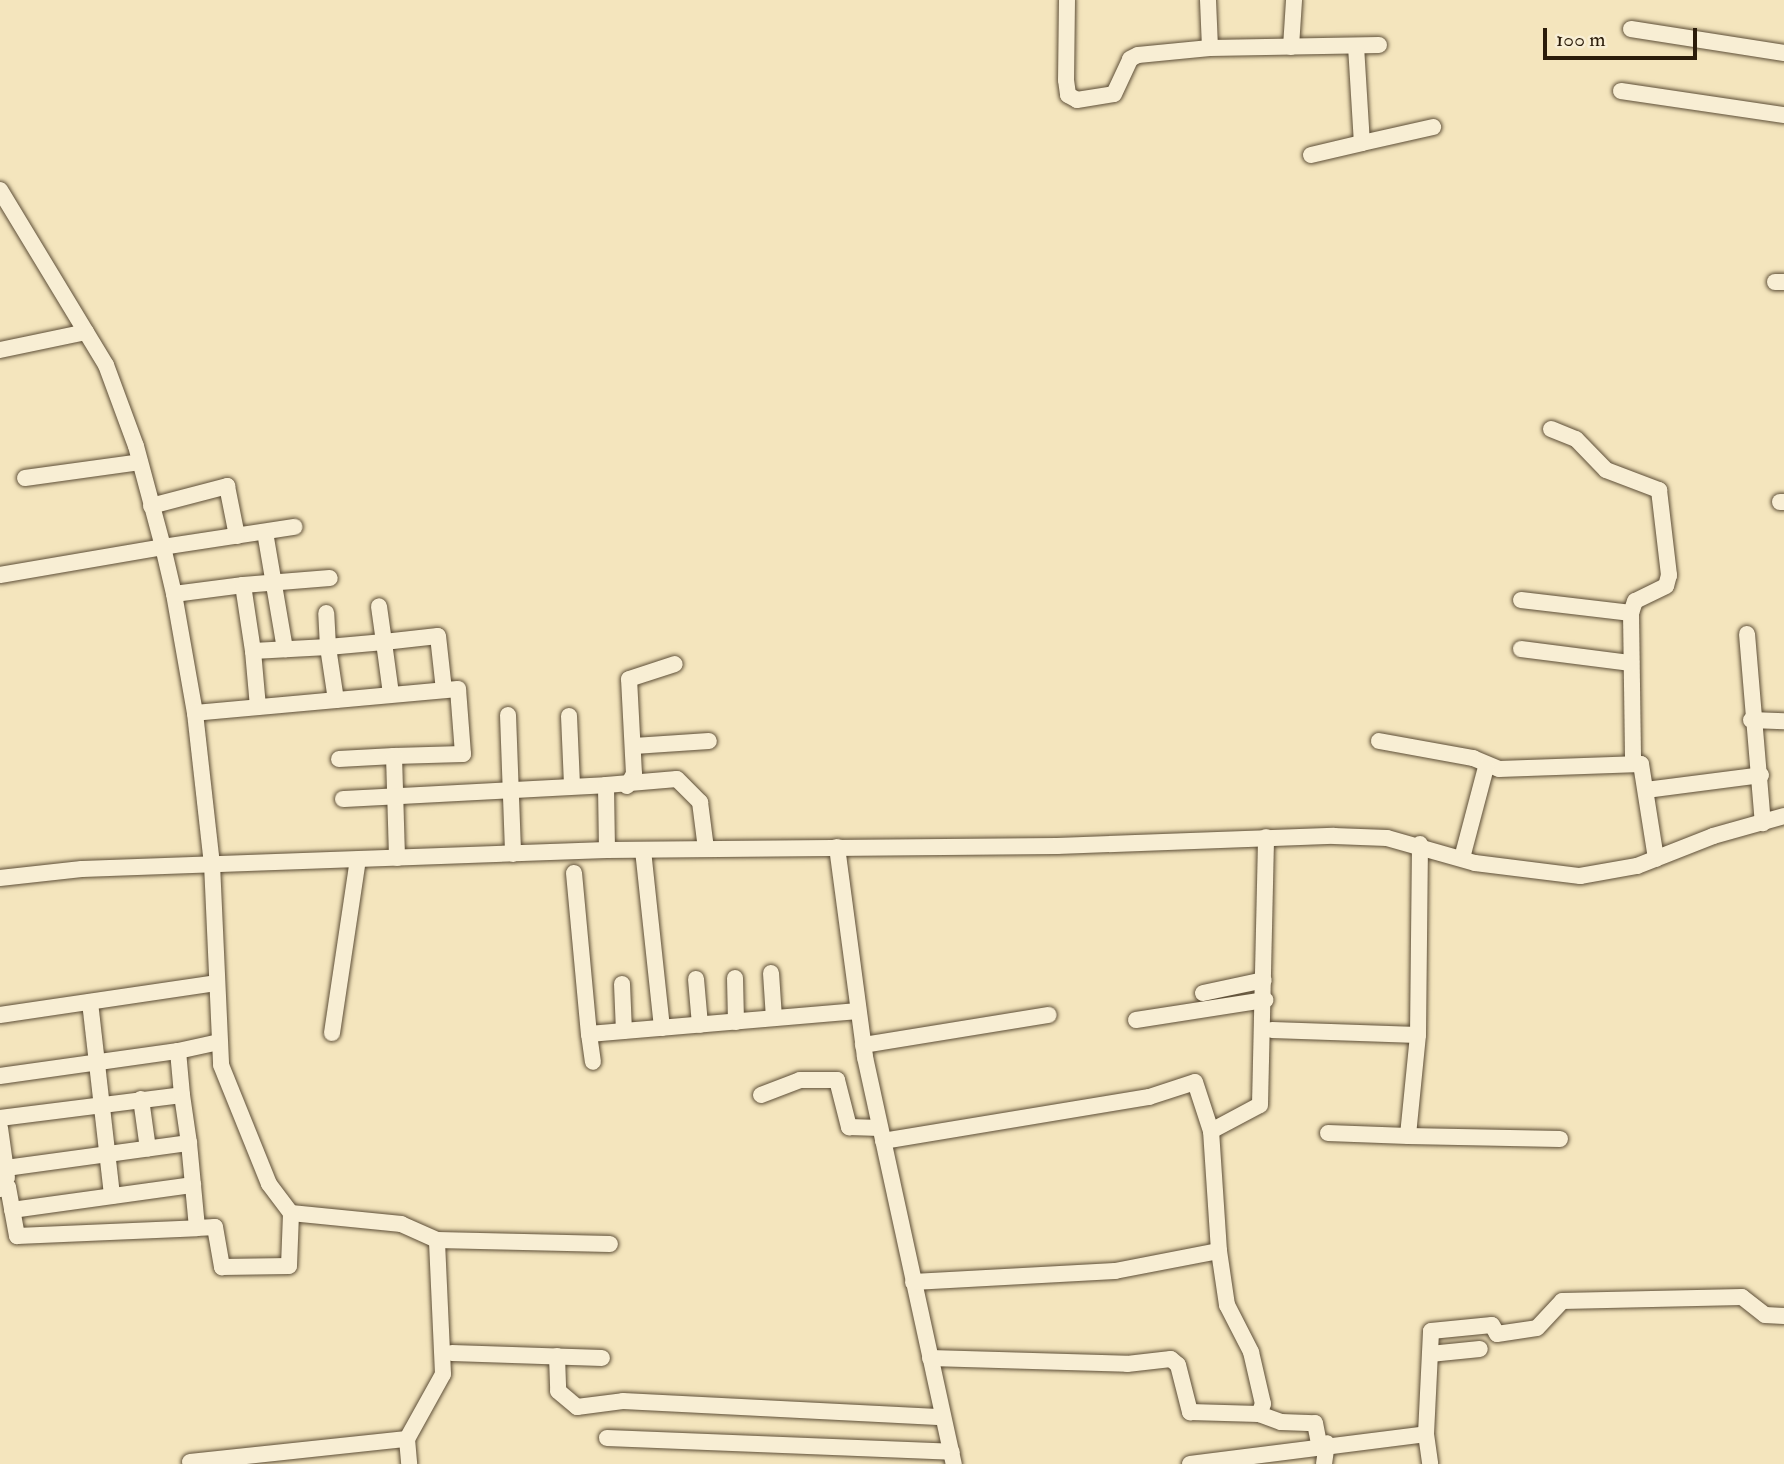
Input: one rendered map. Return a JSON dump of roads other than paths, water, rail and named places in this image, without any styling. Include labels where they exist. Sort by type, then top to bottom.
[{"type":"street","points":[[1068,0],[1066,80],[1068,95],[1077,100],[1114,94],[1130,59],[1138,55],[1210,48],[1379,45]]},
{"type":"street","points":[[1208,0],[1210,48]]},
{"type":"street","points":[[1291,47],[1294,0]]},
{"type":"street","points":[[1631,29],[1784,53]]},
{"type":"street","points":[[1356,46],[1362,143]]},
{"type":"street","points":[[1621,90],[1784,115]]},
{"type":"street","points":[[1311,155],[1433,127]]},
{"type":"street","points":[[0,190],[106,365],[139,462],[174,594],[195,713],[212,864],[219,1042],[230,1095],[268,1184],[291,1213],[289,1266],[222,1267],[215,1227],[0,1238]]},
{"type":"street","points":[[0,350],[86,332]]},
{"type":"street","points":[[1551,429],[1576,439],[1606,470],[1659,490],[1669,575],[1666,586],[1635,601],[1631,614],[1633,761]]},
{"type":"street","points":[[24,478],[139,462]]},
{"type":"street","points":[[151,506],[227,486],[237,536]]},
{"type":"street","points":[[0,575],[294,527]]},
{"type":"street","points":[[265,531],[285,649]]},
{"type":"street","points":[[174,594],[330,578]]},
{"type":"street","points":[[243,585],[258,707]]},
{"type":"street","points":[[1521,600],[1631,614]]},
{"type":"street","points":[[379,606],[391,694]]},
{"type":"street","points":[[326,612],[336,700]]},
{"type":"street","points":[[1747,634],[1751,720],[1761,775],[1763,823]]},
{"type":"street","points":[[253,651],[438,636],[444,690]]},
{"type":"street","points":[[1521,649],[1631,663]]},
{"type":"street","points":[[626,786],[634,774],[629,679],[675,664]]},
{"type":"street","points":[[195,713],[458,689],[463,754],[339,759]]},
{"type":"street","points":[[508,715],[513,853]]},
{"type":"street","points":[[569,716],[572,784]]},
{"type":"street","points":[[1751,720],[1784,721]]},
{"type":"street","points":[[634,746],[709,741]]},
{"type":"street","points":[[1379,741],[1473,758],[1486,767],[1633,761],[1641,764],[1656,859]]},
{"type":"street","points":[[394,756],[397,858]]},
{"type":"street","points":[[1462,858],[1486,767]]},
{"type":"street","points":[[1646,790],[1761,775]]},
{"type":"street","points":[[343,800],[493,794],[509,787],[572,784],[626,786],[677,779],[686,784],[699,802],[706,849]]},
{"type":"street","points":[[606,785],[607,850]]},
{"type":"street","points":[[0,878],[212,864],[513,853],[1091,846],[1266,837],[1387,838],[1420,844],[1462,858],[1580,876],[1656,859],[1784,816]]},
{"type":"street","points":[[1211,1131],[1260,1105],[1265,1000],[1266,837]]},
{"type":"street","points":[[1408,1136],[1418,1035],[1420,844]]},
{"type":"street","points":[[607,1438],[953,1458],[863,1045],[837,847]]},
{"type":"street","points":[[643,850],[662,1028]]},
{"type":"street","points":[[332,1033],[358,860]]},
{"type":"street","points":[[574,873],[593,1062]]},
{"type":"street","points":[[771,973],[774,1018]]},
{"type":"street","points":[[735,978],[736,1022]]},
{"type":"street","points":[[696,979],[700,1025]]},
{"type":"street","points":[[1203,993],[1264,980]]},
{"type":"street","points":[[0,1015],[216,983]]},
{"type":"street","points":[[622,984],[624,1031]]},
{"type":"street","points":[[1136,1020],[1265,1000]]},
{"type":"street","points":[[90,1002],[112,1196]]},
{"type":"street","points":[[589,1034],[858,1012]]},
{"type":"street","points":[[863,1045],[1049,1015]]},
{"type":"street","points":[[1272,1030],[1418,1035]]},
{"type":"street","points":[[0,1076],[178,1051],[219,1042]]},
{"type":"street","points":[[178,1051],[197,1228]]},
{"type":"street","points":[[761,1095],[800,1080],[837,1080],[849,1127],[881,1134],[1149,1097],[1195,1082],[1211,1131],[1219,1251],[1227,1305],[1251,1352],[1263,1404],[1259,1414]]},
{"type":"street","points":[[0,1118],[182,1095]]},
{"type":"street","points":[[141,1099],[148,1149]]},
{"type":"street","points":[[0,1128],[6,1168],[4,1188],[17,1236]]},
{"type":"street","points":[[1328,1133],[1560,1139]]},
{"type":"street","points":[[6,1168],[189,1143]]},
{"type":"street","points":[[12,1210],[193,1185]]},
{"type":"street","points":[[291,1213],[401,1224],[437,1240],[610,1244]]},
{"type":"street","points":[[409,1464],[407,1439],[443,1374],[437,1240]]},
{"type":"street","points":[[913,1282],[1115,1271],[1219,1251]]},
{"type":"street","points":[[1430,1464],[1426,1434],[1432,1331],[1492,1325],[1497,1334],[1537,1328],[1562,1301],[1742,1297],[1765,1315],[1784,1316]]},
{"type":"street","points":[[1430,1354],[1480,1349]]},
{"type":"street","points":[[452,1353],[602,1358]]},
{"type":"street","points":[[557,1356],[558,1391],[577,1407],[623,1401],[943,1417]]},
{"type":"street","points":[[930,1358],[1127,1364],[1171,1359],[1178,1365],[1190,1412],[1259,1414],[1281,1422],[1315,1423],[1323,1444],[1324,1464]]},
{"type":"street","points":[[1190,1464],[1323,1444],[1426,1434]]},
{"type":"street","points":[[190,1462],[407,1439]]}]
